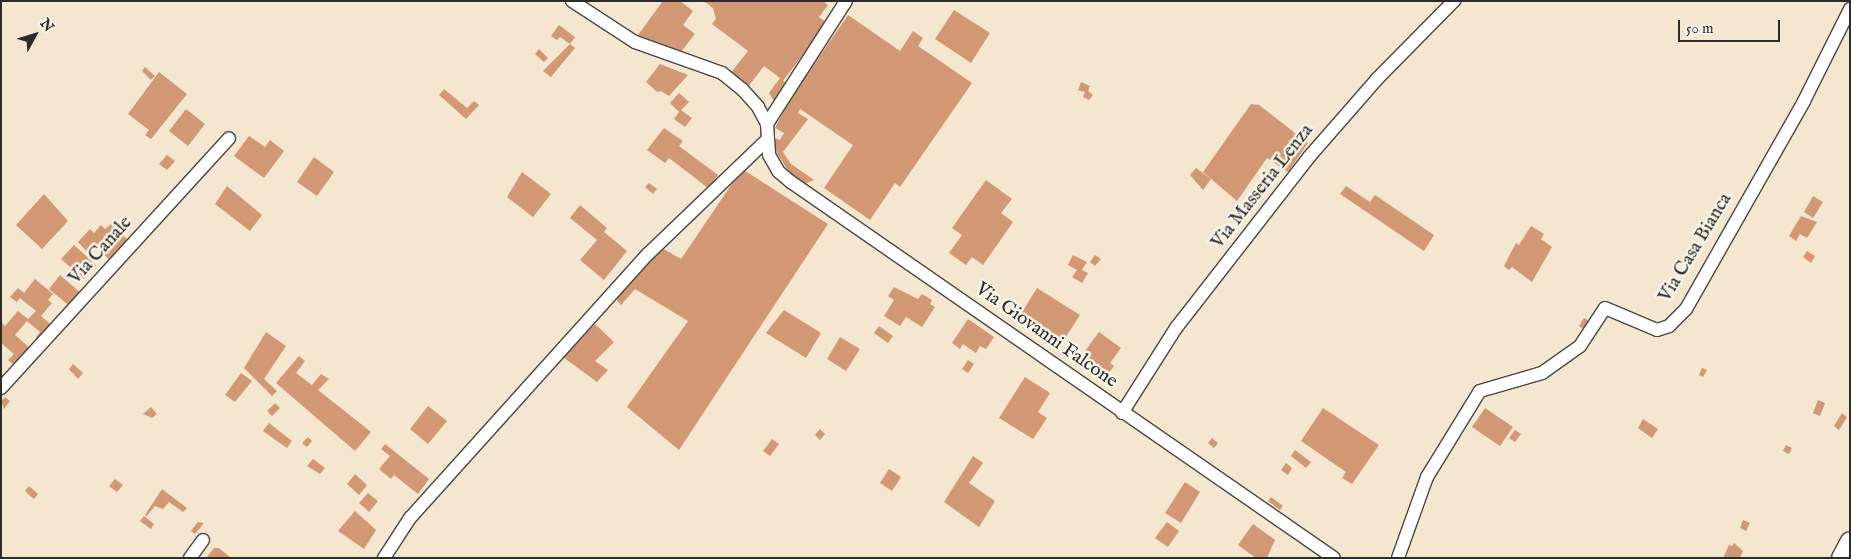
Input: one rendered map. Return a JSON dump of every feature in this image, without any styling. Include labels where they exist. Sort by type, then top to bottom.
[{"type":"street","points":[[572,1],[635,42],[722,74],[742,89],[767,124],[846,1]]},
{"type":"street","name":"Via Masseria Lenza","points":[[1122,413],[1176,328],[1309,157],[1377,79],[1454,1]]},
{"type":"street","name":"Via Casa Bianca","points":[[1398,558],[1427,477],[1480,391],[1542,373],[1580,346],[1605,308],[1657,330],[1668,326],[1686,310],[1804,101],[1850,9]]},
{"type":"street","name":"Via Giovanni Falcone","points":[[767,124],[769,155],[779,172],[791,182],[1334,558]]},
{"type":"street","name":"Via Canale","points":[[1,388],[229,138]]},
{"type":"street","points":[[384,558],[417,511],[648,254],[767,140]]},
{"type":"street","points":[[190,558],[203,540]]},
{"type":"street","points":[[1841,558],[1850,541]]},
{"type":"building","points":[[663,1],[680,1],[693,11],[683,25],[695,34],[680,53],[635,39]]},
{"type":"building","points":[[704,1],[823,1],[828,5],[819,17],[827,23],[783,81],[787,84],[774,101],[769,93],[780,78],[764,66],[748,87],[730,74],[748,51],[712,24],[716,19],[713,8]]},
{"type":"building","points":[[954,10],[990,33],[971,63],[935,39]]},
{"type":"building","points":[[848,15],[900,51],[913,31],[923,38],[918,46],[972,83],[900,187],[895,183],[870,220],[824,188],[853,145],[800,109],[798,113],[808,119],[783,152],[791,164],[814,180],[805,184],[789,172],[776,152],[775,138],[780,140],[784,133],[775,128],[789,101]]},
{"type":"building","points":[[559,25],[575,37],[570,44],[560,37],[557,40],[551,36]]},
{"type":"building","points":[[570,44],[575,48],[551,77],[543,71]]},
{"type":"building","points":[[539,49],[548,58],[544,62],[535,54]]},
{"type":"building","points":[[660,64],[688,75],[669,96],[661,91],[657,92],[646,82]]},
{"type":"building","points":[[145,67],[155,76],[151,80],[142,71]]},
{"type":"building","points":[[159,72],[187,94],[151,139],[145,135],[149,130],[128,114]]},
{"type":"building","points":[[1081,82],[1090,86],[1088,91],[1093,95],[1089,100],[1083,97],[1085,92],[1078,90]]},
{"type":"building","points":[[444,89],[467,108],[474,101],[479,105],[466,119],[439,95]]},
{"type":"building","points":[[679,93],[689,102],[681,110],[692,118],[685,127],[674,119],[679,112],[670,103]]},
{"type":"building","points":[[1251,104],[1259,105],[1308,143],[1288,172],[1267,158],[1237,201],[1203,172]]},
{"type":"building","points":[[186,109],[205,124],[188,146],[169,131]]},
{"type":"building","points":[[664,128],[683,141],[679,146],[718,175],[708,188],[669,158],[665,163],[647,150]]},
{"type":"building","points":[[249,136],[265,147],[270,140],[284,151],[264,178],[234,156]]},
{"type":"building","points":[[167,155],[175,161],[167,170],[159,164]]},
{"type":"building","points":[[314,157],[334,172],[317,196],[297,182]]},
{"type":"building","points":[[1196,168],[1211,179],[1203,190],[1190,175]]},
{"type":"building","points":[[742,169],[828,224],[679,450],[627,407],[688,321],[635,289],[621,305],[616,299],[662,248],[681,259]]},
{"type":"building","points":[[522,172],[551,194],[533,217],[507,197]]},
{"type":"building","points":[[986,180],[1012,199],[1001,213],[1013,222],[983,265],[972,257],[966,265],[949,253],[962,235],[952,228]]},
{"type":"building","points":[[649,183],[657,189],[653,194],[645,187]]},
{"type":"building","points":[[227,186],[262,215],[250,231],[215,204]]},
{"type":"building","points":[[1346,186],[1370,202],[1375,195],[1434,235],[1424,251],[1340,194]]},
{"type":"building","points":[[44,194],[68,221],[42,249],[16,225]]},
{"type":"building","points":[[1813,196],[1823,202],[1813,218],[1804,212]]},
{"type":"building","points":[[580,205],[607,228],[604,232],[627,251],[604,280],[580,260],[597,240],[570,218]]},
{"type":"building","points":[[1801,216],[1817,222],[1807,238],[1800,234],[1796,241],[1789,236]]},
{"type":"building","points":[[115,221],[121,226],[118,230],[131,243],[113,263],[96,247],[89,254],[78,242],[90,229],[94,233],[101,225],[105,229]]},
{"type":"building","points":[[1531,226],[1544,234],[1541,239],[1552,247],[1532,282],[1512,267],[1509,270],[1504,266],[1516,243],[1519,245]]},
{"type":"building","points":[[74,245],[96,265],[84,279],[61,259]]},
{"type":"building","points":[[1807,251],[1815,256],[1811,263],[1803,257]]},
{"type":"building","points":[[1073,255],[1087,262],[1082,270],[1088,273],[1082,283],[1072,277],[1077,270],[1068,265]]},
{"type":"building","points":[[1095,255],[1101,259],[1095,266],[1090,262]]},
{"type":"building","points":[[60,275],[83,295],[72,308],[49,289]]},
{"type":"building","points":[[35,279],[53,294],[48,300],[52,303],[41,316],[55,328],[42,343],[36,337],[40,332],[27,321],[15,335],[32,350],[17,368],[8,360],[14,354],[1,343],[1,322],[5,326],[18,311],[28,319],[36,311],[20,298],[17,302],[10,297],[18,288],[24,293]]},
{"type":"building","points":[[894,287],[918,299],[922,294],[932,300],[930,304],[935,307],[922,327],[906,317],[900,326],[884,316],[894,300],[888,296]]},
{"type":"building","points":[[1037,288],[1080,315],[1064,340],[1020,315]]},
{"type":"building","points":[[784,310],[821,333],[806,358],[766,333]]},
{"type":"building","points":[[1584,318],[1593,323],[1586,331],[1579,326]]},
{"type":"building","points":[[968,319],[994,337],[986,349],[980,346],[976,353],[963,344],[960,349],[952,343]]},
{"type":"building","points":[[595,324],[614,342],[595,361],[608,370],[597,382],[563,357]]},
{"type":"building","points":[[879,326],[893,336],[888,343],[874,333]]},
{"type":"building","points":[[266,332],[286,346],[264,379],[277,391],[272,396],[244,368]]},
{"type":"building","points":[[1099,332],[1121,348],[1110,363],[1114,366],[1108,374],[1082,355]]},
{"type":"building","points":[[840,337],[860,349],[846,371],[827,359]]},
{"type":"building","points":[[299,356],[305,361],[296,373],[312,385],[321,374],[329,379],[318,390],[371,432],[355,451],[276,383]]},
{"type":"building","points":[[968,360],[974,364],[968,373],[962,369]]},
{"type":"building","points":[[73,364],[83,373],[78,379],[69,369]]},
{"type":"building","points":[[1702,368],[1707,370],[1703,377],[1699,375]]},
{"type":"building","points":[[241,373],[252,381],[235,402],[225,395]]},
{"type":"building","points":[[1025,377],[1050,393],[1038,412],[1047,418],[1033,439],[999,418]]},
{"type":"building","points":[[5,397],[10,401],[4,409],[1,401]]},
{"type":"building","points":[[1818,400],[1825,403],[1820,416],[1813,413]]},
{"type":"building","points":[[275,403],[280,408],[272,416],[267,411]]},
{"type":"building","points":[[428,406],[447,421],[428,444],[410,429]]},
{"type":"building","points":[[151,407],[157,414],[152,418],[143,414]]},
{"type":"building","points":[[1323,408],[1379,445],[1352,484],[1342,478],[1346,472],[1301,441]]},
{"type":"building","points":[[1485,408],[1513,427],[1500,446],[1472,427]]},
{"type":"building","points":[[1842,413],[1847,417],[1839,430],[1834,426]]},
{"type":"building","points":[[1643,419],[1658,429],[1652,438],[1638,428]]},
{"type":"building","points":[[269,423],[292,441],[287,448],[263,431]]},
{"type":"building","points":[[820,429],[825,434],[820,440],[815,435]]},
{"type":"building","points":[[1515,430],[1521,434],[1515,442],[1509,438]]},
{"type":"building","points":[[308,437],[312,441],[307,447],[302,443]]},
{"type":"building","points":[[1212,438],[1218,443],[1214,448],[1208,443]]},
{"type":"building","points":[[772,439],[779,444],[770,456],[763,451]]},
{"type":"building","points":[[385,444],[429,479],[418,494],[394,475],[391,479],[379,469],[390,456],[381,449]]},
{"type":"building","points":[[1786,445],[1792,448],[1789,454],[1783,451]]},
{"type":"building","points":[[1295,450],[1311,462],[1306,468],[1291,456]]},
{"type":"building","points":[[973,456],[983,463],[969,483],[995,501],[979,527],[944,502]]},
{"type":"building","points":[[313,459],[325,468],[320,474],[307,466]]},
{"type":"building","points":[[1286,463],[1292,468],[1288,475],[1281,470]]},
{"type":"building","points":[[889,469],[901,477],[892,491],[880,483]]},
{"type":"building","points":[[355,474],[367,485],[359,495],[347,484]]},
{"type":"building","points":[[115,479],[123,485],[117,492],[109,486]]},
{"type":"building","points":[[1185,482],[1200,492],[1181,523],[1165,513]]},
{"type":"building","points":[[29,486],[38,494],[34,499],[25,491]]},
{"type":"building","points":[[162,489],[187,508],[183,512],[169,502],[163,509],[155,506],[147,516],[145,515]]},
{"type":"building","points":[[368,493],[378,501],[369,512],[359,503]]},
{"type":"building","points":[[1271,497],[1283,506],[1280,510],[1268,501]]},
{"type":"building","points":[[355,511],[376,530],[364,549],[338,531]]},
{"type":"building","points":[[144,516],[154,524],[151,529],[140,521]]},
{"type":"building","points":[[1743,520],[1750,523],[1746,531],[1740,528]]},
{"type":"building","points":[[198,522],[204,523],[195,534],[191,531]]},
{"type":"building","points":[[1167,522],[1179,531],[1168,547],[1155,538]]},
{"type":"building","points":[[1253,524],[1275,540],[1267,558],[1256,558],[1238,545]]},
{"type":"building","points":[[1734,543],[1743,551],[1740,558],[1723,558],[1729,545],[1732,546]]},
{"type":"building","points":[[214,548],[219,548],[231,558],[206,558]]}]
